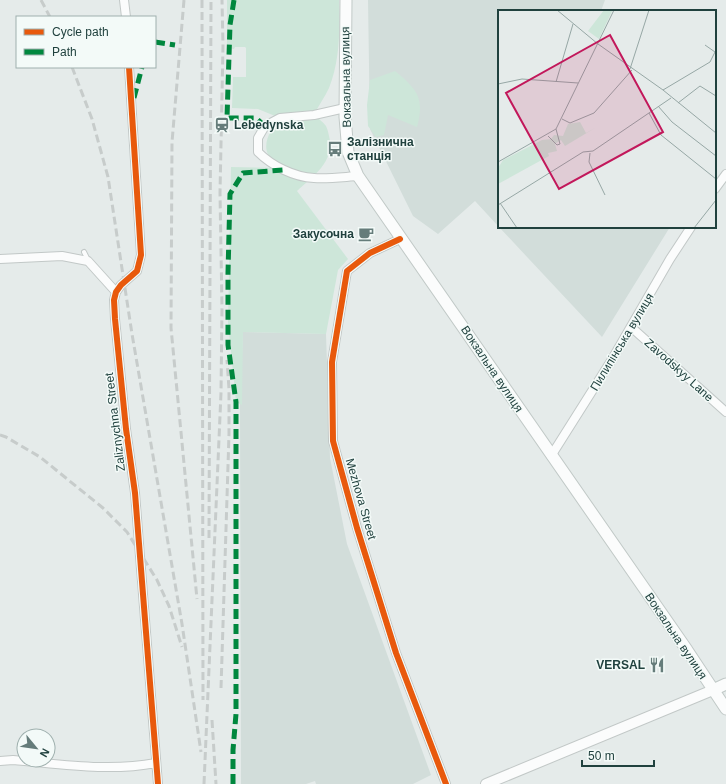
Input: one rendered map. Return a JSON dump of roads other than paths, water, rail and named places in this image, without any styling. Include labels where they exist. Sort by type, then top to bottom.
[{"type":"main road","name":"Вокзальна вулиця","points":[[346,0],[345,108],[348,152],[358,176],[400,239],[446,301],[551,456],[687,650],[726,709]]},
{"type":"main road","points":[[713,690],[726,684]]},
{"type":"street","points":[[124,0],[126,16]]},
{"type":"street","points":[[0,259],[62,256],[88,260],[116,292],[121,284],[137,271],[141,255],[129,68]]},
{"type":"street","points":[[345,108],[314,115],[280,118],[265,126],[258,138],[258,152],[266,160],[287,172],[313,178],[358,176]]},
{"type":"street","points":[[716,188],[726,174]]},
{"type":"street","name":"Пилипінська вулиця","points":[[551,456],[611,361],[670,259],[690,228]]},
{"type":"street","name":"Mezhova Street","points":[[400,239],[370,253],[347,271],[332,362],[333,442],[357,528],[396,653],[446,784]]},
{"type":"street","name":"Zaliznychna Street","points":[[116,292],[114,300],[115,319],[126,429],[135,493],[158,784]]},
{"type":"street","name":"Zavodskyy Lane","points":[[631,327],[726,412]]},
{"type":"street","points":[[486,784],[713,690]]},
{"type":"street","points":[[0,761],[13,760],[94,768],[135,767],[156,763]]},
{"type":"lane","points":[[84,252],[88,260]]},
{"type":"railway","points":[[41,0],[49,16]]},
{"type":"railway","points":[[184,0],[172,142],[171,328],[197,599]]},
{"type":"railway","points":[[202,0],[203,700]]},
{"type":"railway","points":[[209,538],[211,0]]},
{"type":"railway","points":[[204,784],[221,393],[222,308],[220,193],[223,46],[222,0]]},
{"type":"railway","points":[[72,68],[92,119],[108,177],[132,334],[182,624],[201,752]]},
{"type":"railway","points":[[221,688],[229,434],[229,389],[227,360]]},
{"type":"railway","points":[[0,435],[40,457],[103,508],[127,532],[157,580],[169,606],[182,647]]},
{"type":"railway","points":[[212,720],[216,784]]},
{"type":"place","name":"Lebedynska","points":[[222,125]]},
{"type":"place","name":"Залізнична станція","points":[[335,149]]},
{"type":"place","name":"Закусочна","points":[[366,234]]},
{"type":"place","name":"VERSAL","points":[[657,665]]}]
